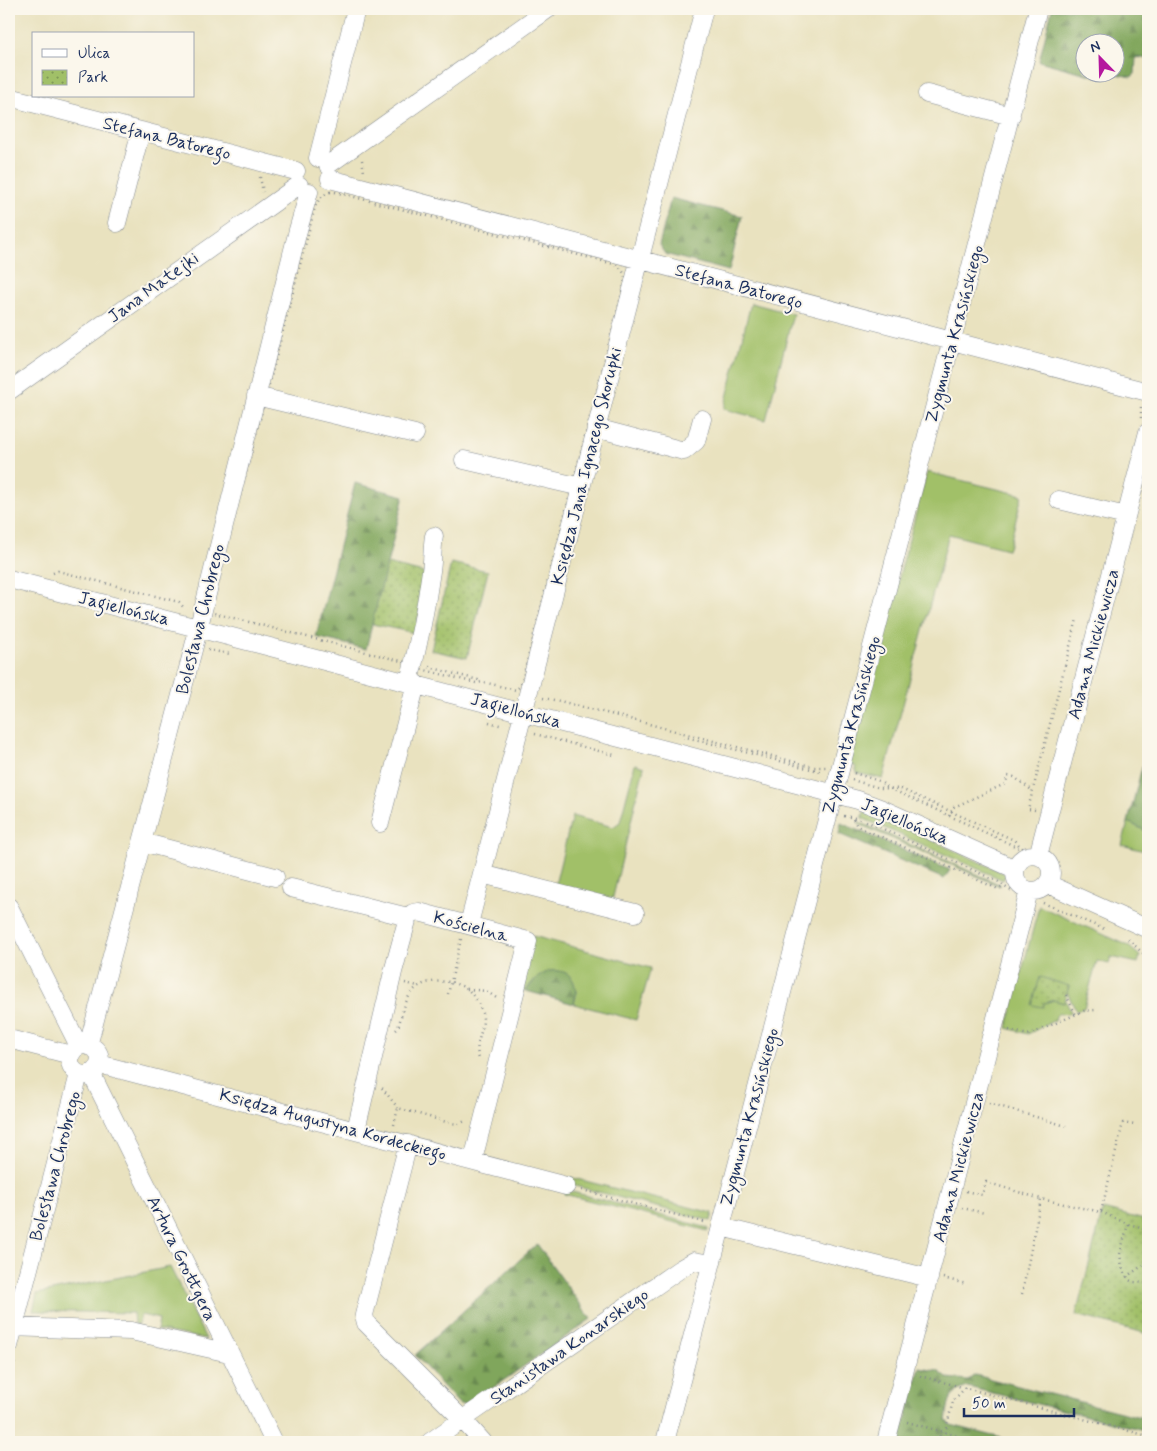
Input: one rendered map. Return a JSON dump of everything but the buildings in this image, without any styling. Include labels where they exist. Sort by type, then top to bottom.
[{"type":"street","points":[[325,168],[312,157],[302,161],[301,183],[314,192],[324,188],[325,168],[356,9]]},
{"type":"street","points":[[325,168],[548,9]]},
{"type":"street","name":"Księdza Jana Ignacego Skorupki","points":[[467,924],[482,874],[704,9]]},
{"type":"street","name":"Zygmunta Krasińskiego","points":[[665,1442],[711,1264],[716,1226],[786,977],[1011,116],[1036,9]]},
{"type":"street","points":[[927,94],[1011,116]]},
{"type":"street","name":"Stefana Batorego","points":[[9,97],[142,131],[301,183]]},
{"type":"street","points":[[117,223],[142,131]]},
{"type":"street","name":"Stefana Batorego","points":[[325,168],[639,259],[1148,392]]},
{"type":"street","name":"Jana Matejki","points":[[9,391],[266,206],[301,183]]},
{"type":"street","name":"Bolesława Chrobrego","points":[[79,1049],[142,842],[198,627],[256,396],[301,183]]},
{"type":"street","points":[[256,396],[415,434]]},
{"type":"street","points":[[596,428],[684,451],[696,441],[702,419]]},
{"type":"street","name":"Adama Mickiewicza","points":[[1034,851],[1148,432]]},
{"type":"street","points":[[464,460],[580,487]]},
{"type":"street","points":[[1059,500],[1126,516]]},
{"type":"street","points":[[380,823],[412,683],[414,660],[432,568],[431,551],[434,536]]},
{"type":"street","name":"Jagiellońska","points":[[9,578],[833,793],[882,809],[1015,868]]},
{"type":"street","points":[[142,842],[276,877]]},
{"type":"street","points":[[1034,851],[1046,861],[1051,870],[1050,880],[1040,890],[1028,895],[1017,883],[1015,868],[1024,857],[1034,851]]},
{"type":"street","points":[[482,874],[635,913]]},
{"type":"street","points":[[1048,884],[1148,929]]},
{"type":"street","points":[[291,888],[408,917]]},
{"type":"street","name":"Adama Mickiewicza","points":[[886,1442],[1028,895]]},
{"type":"street","points":[[9,1039],[79,1049],[94,1048],[98,1052],[90,1070],[71,1066],[79,1049],[11,901]]},
{"type":"street","name":"Kościelna","points":[[356,1130],[393,972],[408,917],[413,913],[420,912],[467,924],[528,941],[473,1160]]},
{"type":"street","name":"Bolesława Chrobrego","points":[[9,1346],[11,1328],[90,1070]]},
{"type":"street","name":"Księdza Augustyna Kordeckiego","points":[[90,1070],[356,1130],[566,1186]]},
{"type":"street","name":"Artura Grottgera","points":[[90,1070],[274,1442]]},
{"type":"street","points":[[408,1144],[365,1308],[366,1323],[483,1442]]},
{"type":"street","points":[[716,1226],[929,1278]]},
{"type":"street","name":"Stanisława Konarskiego","points":[[430,1442],[680,1269],[694,1261],[711,1264]]},
{"type":"street","points":[[11,1328],[131,1331],[229,1353]]},
{"type":"path","points":[[360,142],[366,150],[361,154],[365,177]]},
{"type":"path","points":[[1039,811],[1028,809],[1077,619]]},
{"type":"path","points":[[536,696],[814,767],[823,768],[828,766]]},
{"type":"path","points":[[847,771],[879,781],[889,788],[1017,847],[1034,851]]},
{"type":"path","points":[[949,816],[954,807],[1005,784],[1008,776],[1014,777],[1033,791]]},
{"type":"path","points":[[1005,887],[998,889],[857,826],[853,819],[860,819],[1001,883],[1005,887],[1111,931]]},
{"type":"path","points":[[9,887],[11,901]]},
{"type":"path","points":[[448,994],[467,924]]},
{"type":"path","points":[[1120,935],[1128,939],[1148,958]]},
{"type":"path","points":[[392,1034],[398,1028],[405,1001],[418,986],[425,982],[451,982],[467,989],[486,991],[512,1008]]},
{"type":"path","points":[[467,989],[480,1008],[483,1018],[477,1044],[478,1057],[483,1065]]},
{"type":"path","points":[[1066,995],[1076,1015]]},
{"type":"path","points":[[1004,1029],[1028,1035],[1084,1011],[1094,1010]]},
{"type":"path","points":[[379,1085],[398,1108],[450,1123],[458,1124],[470,1119]]},
{"type":"path","points":[[985,1102],[1066,1126]]},
{"type":"path","points":[[390,1139],[398,1108]]},
{"type":"path","points":[[1101,1212],[1124,1122],[1135,1125]]},
{"type":"path","points":[[962,1190],[982,1195],[986,1182],[1041,1198],[1101,1212],[1128,1224],[1141,1227],[1148,1234]]},
{"type":"path","points":[[583,1190],[716,1226]]},
{"type":"path","points":[[1022,1294],[1041,1198]]},
{"type":"path","points":[[970,1209],[985,1213]]},
{"type":"path","points":[[1128,1224],[1120,1254],[1122,1267],[1126,1277],[1133,1282],[1148,1283]]},
{"type":"path","points":[[1126,1277],[1148,1262]]},
{"type":"path","points":[[952,1280],[966,1284]]},
{"type":"path","points":[[914,1374],[1148,1436]]},
{"type":"path","points":[[946,1433],[953,1401],[965,1388]]},
{"type":"path","points":[[902,1421],[980,1442]]},
{"type":"path","points":[[938,1441],[940,1432]]},
{"type":"green space","points":[[1052,9],[1145,9],[1148,14],[1148,59],[1136,57],[1135,74],[1131,77],[1124,75],[1124,32],[1074,32],[1074,70],[1039,61]]},
{"type":"green space","points":[[671,198],[742,216],[729,271],[665,254],[659,245]]},
{"type":"green space","points":[[751,303],[793,314],[766,420],[724,409]]},
{"type":"green space","points":[[927,472],[1022,495],[1009,548],[949,534],[883,779],[857,773],[855,766],[849,764]]},
{"type":"green space","points":[[355,483],[404,496],[366,649],[316,637]]},
{"type":"green space","points":[[451,563],[488,571],[467,658],[431,650]]},
{"type":"green space","points":[[387,564],[428,574],[415,633],[372,624]]},
{"type":"green space","points":[[635,764],[644,767],[612,901],[555,885],[572,816],[613,827],[620,822]]},
{"type":"green space","points":[[1142,767],[1148,769],[1148,832],[1128,822]]},
{"type":"green space","points":[[865,810],[1006,874],[1003,880],[862,818]]},
{"type":"green space","points":[[859,822],[1001,885],[859,824]]},
{"type":"green space","points":[[1128,822],[1148,832],[1148,852],[1122,845]]},
{"type":"green space","points":[[841,823],[950,870],[944,879],[839,834]]},
{"type":"green space","points":[[1039,906],[1127,945],[1140,956],[1138,963],[1111,957],[1109,964],[1097,961],[1084,1008],[1076,1011],[1067,992],[1069,986],[1044,1003],[1054,1000],[1064,1003],[1065,999],[1071,1012],[1068,1014],[1059,1013],[1055,1020],[1028,1034],[1007,1028]]},
{"type":"green space","points":[[533,936],[651,968],[636,1020],[574,1004],[577,992],[555,971],[538,977],[526,991],[520,990]]},
{"type":"green space","points":[[549,971],[563,972],[572,978],[575,990],[574,1004],[526,991],[536,978]]},
{"type":"green space","points":[[1040,977],[1069,986],[1064,1003],[1054,1000],[1044,1003],[1043,1007],[1032,1005]]},
{"type":"green space","points":[[569,1177],[713,1213],[711,1221],[567,1184]]},
{"type":"green space","points":[[565,1190],[708,1228],[708,1231],[564,1194]]},
{"type":"green space","points":[[1103,1209],[1148,1221],[1148,1334],[1076,1315]]},
{"type":"green space","points":[[537,1244],[591,1319],[470,1404],[459,1404],[415,1355]]},
{"type":"green space","points":[[170,1267],[206,1339],[157,1330],[159,1319],[141,1315],[138,1325],[134,1324],[133,1313],[33,1311],[37,1294]]},
{"type":"green space","points":[[920,1368],[938,1371],[947,1378],[968,1380],[975,1375],[1148,1419],[1148,1431],[968,1387],[961,1389],[953,1395],[949,1403],[946,1421],[951,1425],[1017,1442],[899,1442]]}]
